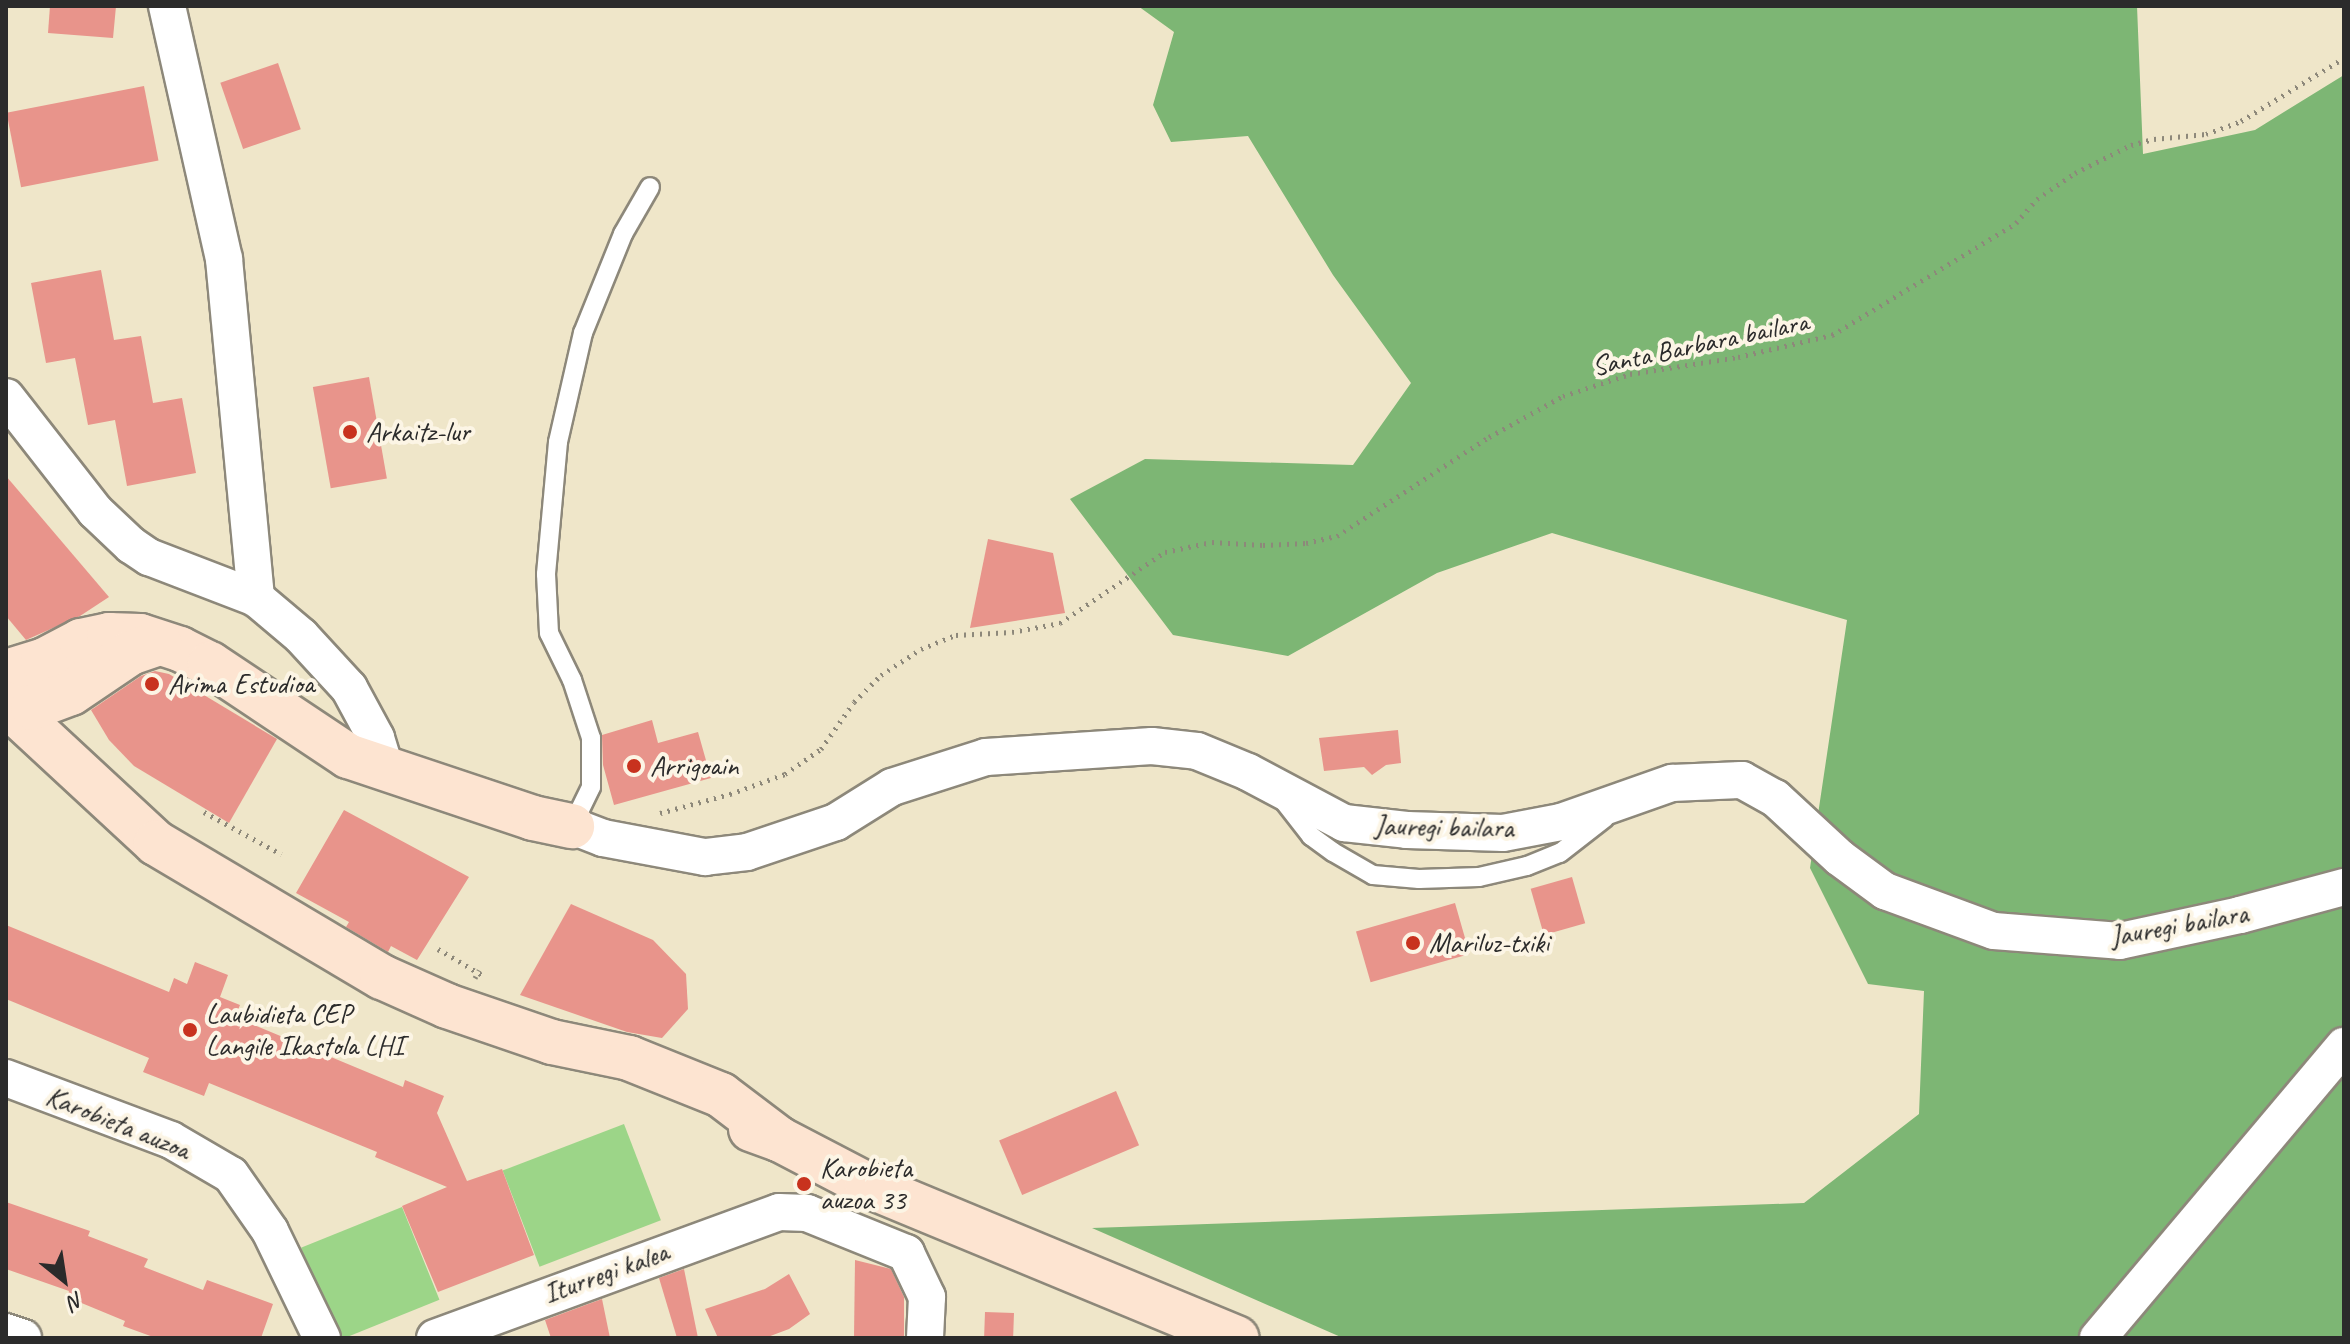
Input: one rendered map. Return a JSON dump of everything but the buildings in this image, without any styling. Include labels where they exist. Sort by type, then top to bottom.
[{"type":"main road","points":[[8,695],[43,661],[81,641],[109,635],[140,636],[210,664],[348,756],[533,818],[572,826]]},
{"type":"main road","points":[[8,695],[50,702],[84,686],[130,653],[159,643]]},
{"type":"main road","points":[[79,775],[73,747],[84,686]]},
{"type":"main road","points":[[8,695],[79,775],[156,843],[356,962],[447,1006],[552,1042],[597,1067],[728,1122],[779,1139],[867,1185],[1237,1338]]},
{"type":"street","points":[[167,6],[224,259],[256,598]]},
{"type":"street","points":[[6,397],[95,511],[131,545],[149,557],[256,598],[301,636],[349,688],[376,738],[385,768]]},
{"type":"street","name":"Jauregi bailara","points":[[572,826],[603,838],[705,857],[747,852],[836,822],[892,787],[986,757],[1152,746],[1197,751],[1344,823],[1407,830],[1503,833],[1561,822],[1672,783],[1742,780],[1775,798],[1840,858],[1885,891],[1994,931],[2120,941],[2344,887]]},
{"type":"street","points":[[2098,1338],[2344,1046]]},
{"type":"street","name":"Karobieta auzoa","points":[[6,1078],[171,1140],[231,1175],[270,1231],[322,1338]]},
{"type":"street","name":"Iturregi kalea","points":[[435,1338],[779,1212],[807,1213],[906,1253],[927,1297],[925,1338]]},
{"type":"street","points":[[6,1332],[23,1338]]},
{"type":"lane","points":[[572,826],[591,787],[591,738],[572,680],[549,633],[546,574],[558,442],[583,333],[623,234],[650,187]]},
{"type":"lane","points":[[1273,787],[1311,836],[1333,852],[1373,875],[1419,879],[1479,877],[1560,853],[1631,796]]},
{"type":"path","name":"Santa Barbara bailara","points":[[654,814],[730,794],[785,774],[821,749],[854,702],[881,675],[921,649],[956,635],[1012,632],[1060,623],[1165,552],[1212,542],[1263,545],[1306,543],[1337,536],[1489,437],[1563,396],[1630,374],[1738,357],[1832,335],[2003,231],[2037,199],[2075,173],[2131,145],[2154,139],[2206,134],[2241,121],[2344,58]]},
{"type":"path","points":[[204,812],[281,854]]},
{"type":"path","points":[[438,949],[492,981]]},
{"type":"path","points":[[475,978],[479,970]]},
{"type":"green space","points":[[1138,6],[2137,6],[2143,154],[2255,130],[2344,75],[2344,1338],[1343,1338],[1092,1228],[1804,1203],[1919,1114],[1924,991],[1868,984],[1810,868],[1847,620],[1552,533],[1437,573],[1288,656],[1173,635],[1070,499],[1145,459],[1353,465],[1411,383],[1333,275],[1248,136],[1171,142],[1153,105],[1174,32]]},
{"type":"green space","points":[[624,1124],[661,1220],[540,1267],[503,1171]]},
{"type":"green space","points":[[402,1207],[439,1300],[345,1338],[337,1338],[301,1248]]},
{"type":"place","name":"Arkaitz-lur","points":[[350,432]]},
{"type":"place","name":"Arima Estudioa","points":[[152,684]]},
{"type":"place","name":"Arrigoain","points":[[634,766]]},
{"type":"place","name":"Mariluz-txiki","points":[[1413,943]]},
{"type":"place","name":"Laubidieta CEP Langile Ikastola LHI","points":[[190,1030]]},
{"type":"place","name":"Karobieta auzoa 33","points":[[804,1184]]}]
